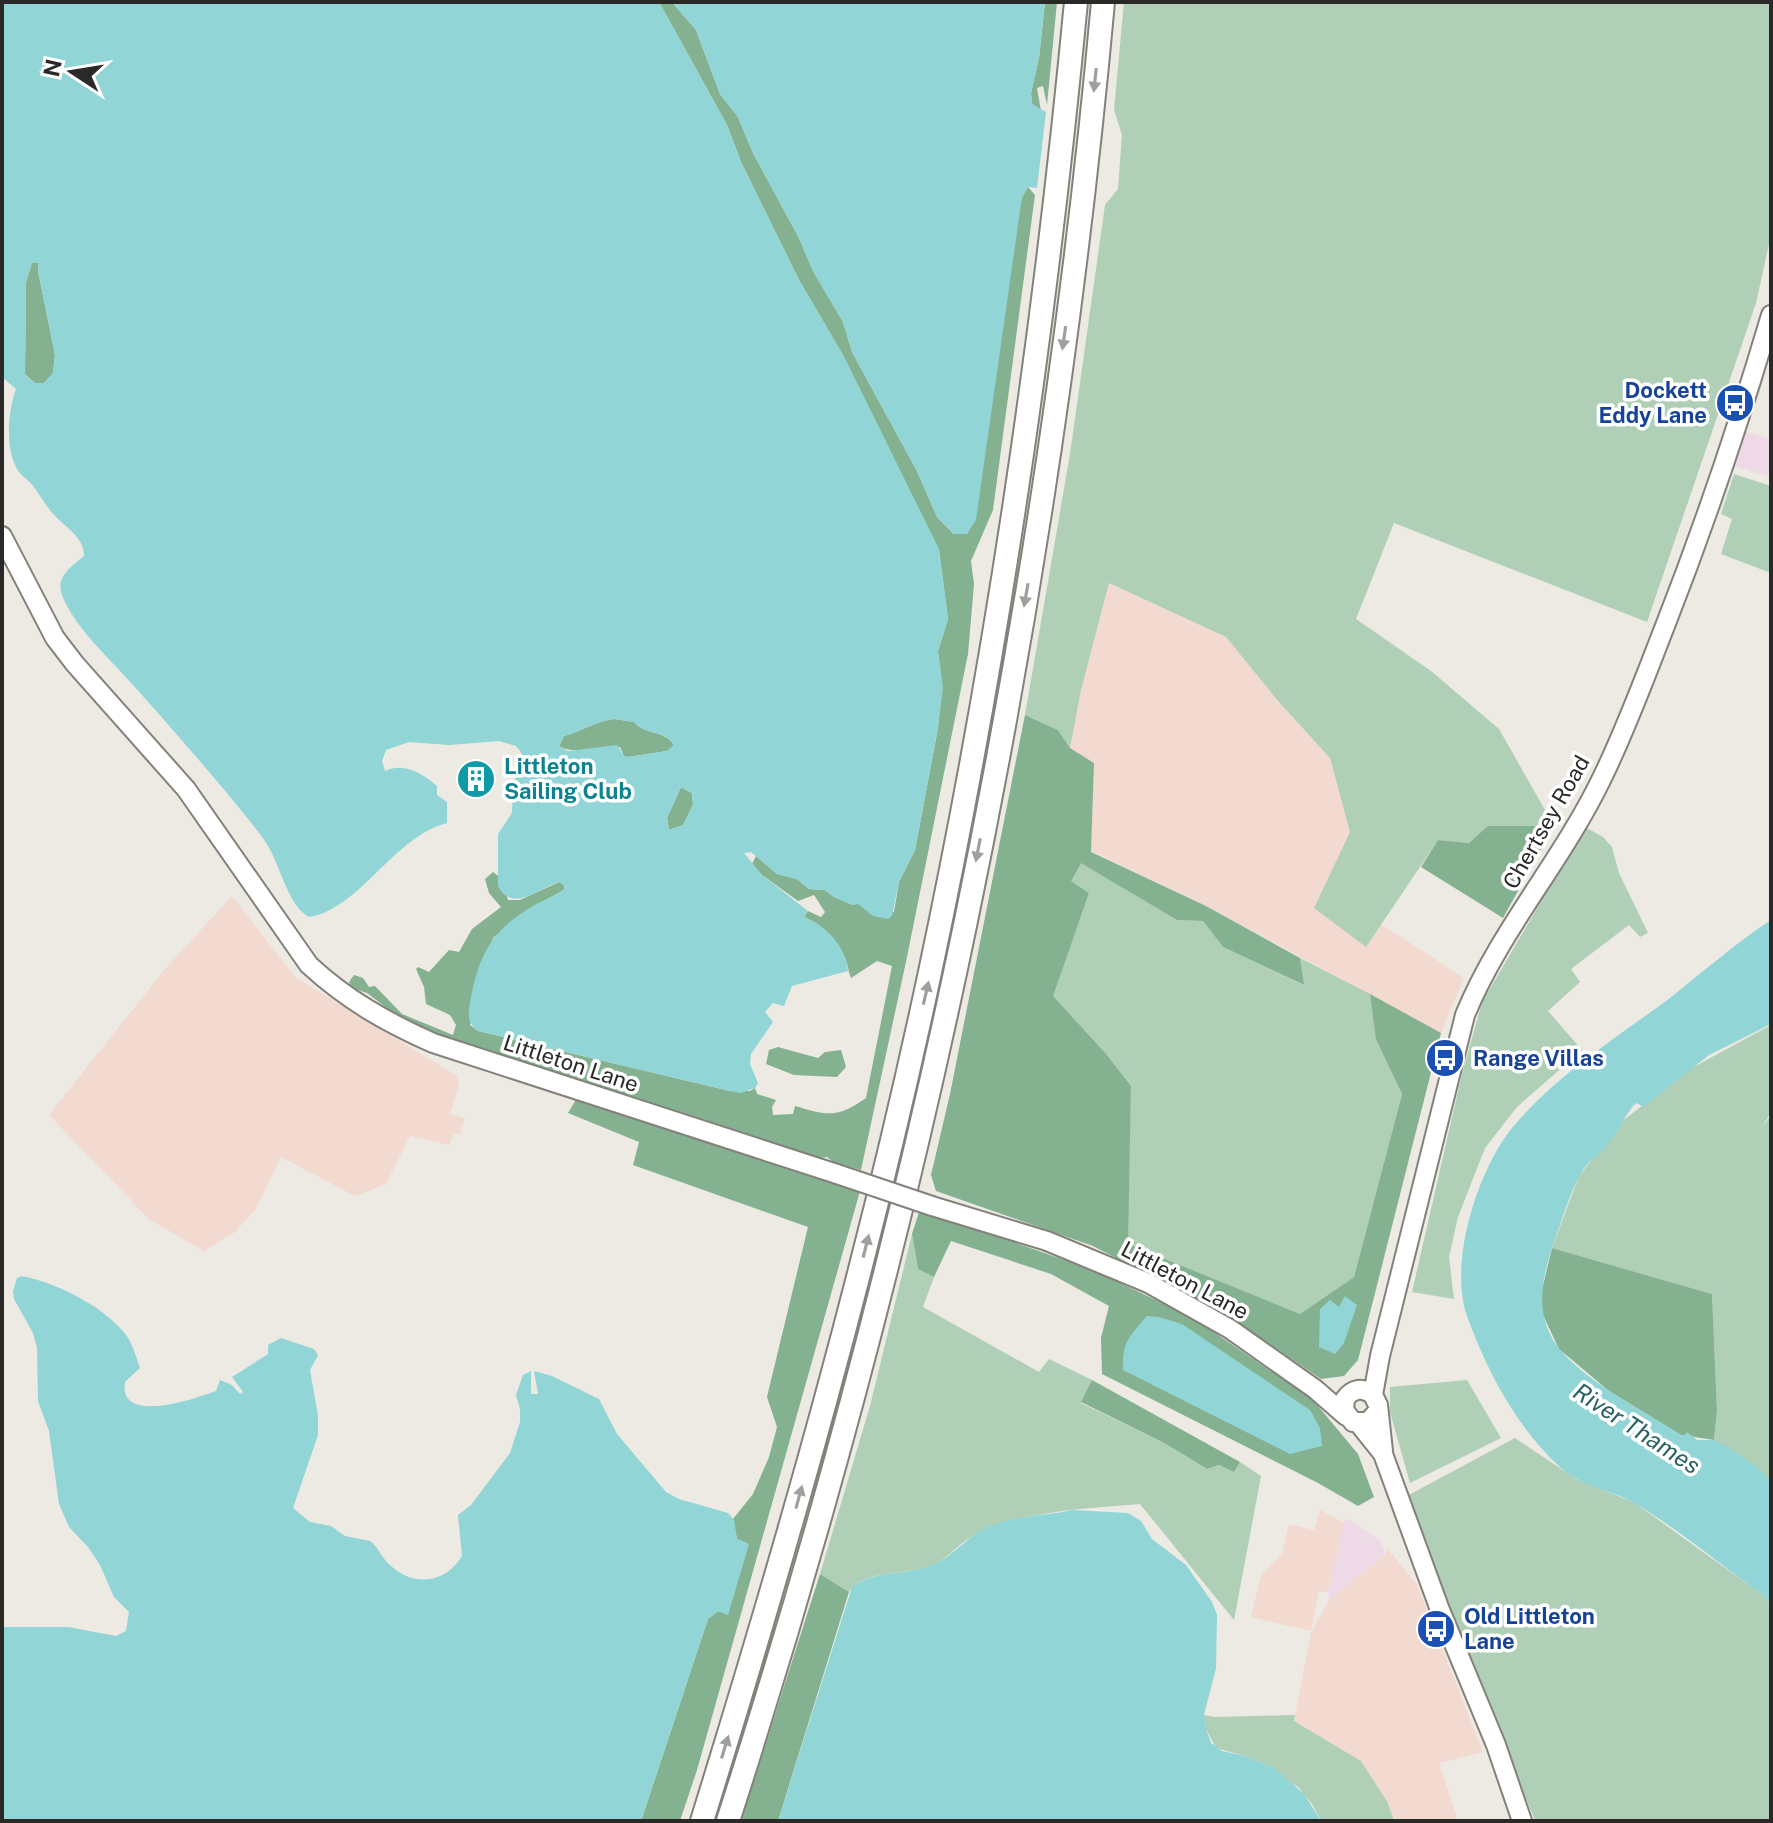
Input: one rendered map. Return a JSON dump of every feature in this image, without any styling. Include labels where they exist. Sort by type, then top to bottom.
[{"type":"highway","points":[[702,1821],[837,1362],[930,974],[1002,590],[1025,447],[1060,164],[1076,2]]},
{"type":"highway","points":[[728,1821],[805,1569],[854,1389],[910,1170],[971,890],[1032,562],[1086,168],[1103,2]]},
{"type":"street","name":"Chertsey Road","points":[[1365,1397],[1380,1356],[1465,1015],[1509,931],[1582,817],[1625,727],[1724,467],[1771,315]]},
{"type":"street","name":"Littleton Lane","points":[[2,536],[55,638],[186,789],[309,965],[334,988],[382,1019],[433,1043],[1047,1241],[1148,1283],[1230,1329],[1315,1389],[1353,1420],[1383,1454]]},
{"type":"street","points":[[1315,1389],[1335,1395],[1365,1397]]},
{"type":"street","points":[[1365,1397],[1368,1422],[1353,1420],[1344,1404],[1365,1397]]},
{"type":"street","points":[[1365,1397],[1440,1610],[1496,1745],[1522,1821]]},
{"type":"shaded area","points":[[1746,432],[1771,439],[1771,477],[1735,466]]},
{"type":"shaded area","points":[[1109,583],[1226,637],[1330,758],[1350,832],[1314,908],[1366,946],[1381,924],[1464,978],[1441,1033],[1206,906],[1091,851],[1094,763],[1070,748],[1081,690]]},
{"type":"shaded area","points":[[232,896],[295,977],[456,1075],[459,1085],[450,1114],[465,1118],[460,1135],[454,1133],[449,1145],[410,1136],[386,1184],[355,1196],[281,1157],[256,1209],[235,1232],[204,1251],[149,1219],[49,1115],[165,969]]},
{"type":"shaded area","points":[[1320,1510],[1344,1523],[1328,1592],[1319,1591],[1311,1631],[1251,1617],[1261,1576],[1282,1553],[1289,1524],[1314,1530]]},
{"type":"shaded area","points":[[1344,1519],[1353,1521],[1381,1542],[1385,1555],[1329,1600],[1328,1592]]},
{"type":"shaded area","points":[[1388,1549],[1417,1585],[1483,1752],[1439,1763],[1458,1821],[1394,1821],[1388,1803],[1361,1761],[1294,1721],[1311,1633],[1329,1600],[1385,1555]]},
{"type":"green space","points":[[659,2],[672,2],[696,30],[720,94],[738,117],[813,271],[843,322],[852,352],[917,471],[937,517],[954,534],[1022,197],[1028,187],[1035,195],[993,510],[971,561],[974,584],[968,654],[861,1170],[833,1162],[827,1157],[815,1159],[442,1039],[404,1021],[367,993],[352,988],[349,982],[354,975],[363,978],[369,987],[375,986],[402,1014],[453,1035],[456,1025],[450,1015],[426,1004],[424,987],[416,969],[429,972],[449,950],[459,952],[472,929],[501,907],[489,893],[485,879],[493,872],[502,879],[508,900],[520,900],[559,882],[565,884],[564,890],[527,910],[493,938],[470,1025],[478,1031],[730,1091],[755,1088],[757,1094],[776,1100],[772,1107],[773,1115],[793,1114],[795,1106],[816,1112],[840,1112],[866,1098],[892,966],[877,961],[851,978],[842,951],[834,939],[804,917],[808,911],[821,917],[825,912],[814,895],[798,901],[752,864],[756,856],[777,874],[797,879],[809,889],[825,890],[853,905],[857,903],[894,912],[899,882],[915,850],[938,728],[942,687],[938,651],[948,619],[939,550],[844,357],[799,280],[741,162],[727,125]]},
{"type":"green space","points":[[1045,2],[1057,2],[1047,105],[1043,86],[1037,88],[1041,111],[1032,104],[1031,93],[1039,58]]},
{"type":"green space","points":[[1124,2],[1771,2],[1771,235],[1756,303],[1647,622],[1394,523],[1356,619],[1431,671],[1499,729],[1554,826],[1489,826],[1469,843],[1438,840],[1366,947],[1314,908],[1350,832],[1330,758],[1226,637],[1109,583],[1081,690],[1070,748],[1058,730],[1025,715],[1070,454],[1105,205],[1118,189],[1122,135],[1114,110]]},
{"type":"green space","points":[[39,262],[38,271],[55,355],[53,373],[44,383],[35,383],[25,374],[26,282],[32,263]]},
{"type":"green space","points":[[1734,474],[1771,486],[1771,573],[1721,554],[1732,519],[1721,514]]},
{"type":"green space","points":[[1025,715],[1058,730],[1070,748],[1094,763],[1091,852],[1206,906],[1300,958],[1304,985],[1223,947],[1203,921],[1177,920],[1081,863],[1071,881],[1089,893],[1053,996],[1131,1086],[1128,1244],[1300,1314],[1354,1277],[1402,1094],[1376,1039],[1370,994],[1441,1033],[1358,1360],[1344,1376],[1321,1379],[1230,1317],[1093,1246],[936,1191],[931,1175]]},
{"type":"green space","points":[[615,719],[634,722],[643,729],[666,737],[674,745],[667,751],[628,757],[624,756],[620,747],[579,750],[559,746],[564,736]]},
{"type":"green space","points":[[681,787],[692,793],[693,805],[683,825],[669,830],[667,818]]},
{"type":"green space","points":[[1488,826],[1554,826],[1503,918],[1421,867],[1438,840],[1469,843]]},
{"type":"green space","points":[[1585,827],[1603,837],[1612,847],[1619,873],[1648,933],[1640,937],[1629,925],[1571,969],[1580,982],[1548,1011],[1582,1050],[1517,1107],[1485,1148],[1458,1217],[1449,1257],[1454,1299],[1412,1292],[1462,1074],[1482,1002]]},
{"type":"green space","points":[[1081,862],[1177,920],[1203,921],[1223,947],[1303,985],[1300,958],[1370,994],[1377,1039],[1402,1094],[1354,1277],[1300,1314],[1127,1244],[1131,1086],[1107,1055],[1052,996],[1089,893],[1070,881]]},
{"type":"green space","points":[[1771,1025],[1771,1112],[1761,1129],[1771,1115],[1771,1485],[1714,1440],[1717,1411],[1712,1294],[1552,1248],[1579,1176],[1621,1122],[1690,1069]]},
{"type":"green space","points":[[778,1047],[818,1058],[825,1052],[841,1050],[846,1067],[837,1077],[794,1075],[766,1064],[769,1050]]},
{"type":"green space","points":[[578,1096],[860,1191],[680,1821],[641,1821],[708,1619],[718,1611],[728,1614],[748,1544],[737,1539],[733,1519],[753,1494],[769,1457],[777,1427],[767,1397],[808,1227],[633,1165],[639,1142],[568,1113]]},
{"type":"green space","points":[[920,1209],[1090,1269],[1192,1317],[1313,1400],[1358,1454],[1374,1497],[1358,1506],[1102,1374],[1101,1338],[1109,1306],[1051,1274],[951,1241],[934,1277],[918,1269],[912,1234]]},
{"type":"green space","points":[[912,1234],[918,1269],[934,1277],[923,1307],[1039,1372],[1049,1359],[1092,1380],[1081,1403],[1166,1444],[1207,1469],[1219,1465],[1234,1472],[1240,1462],[1261,1476],[1234,1620],[1140,1504],[1055,1512],[993,1527],[963,1542],[934,1565],[865,1579],[849,1592],[820,1574],[870,1406]]},
{"type":"green space","points":[[1552,1248],[1712,1294],[1717,1411],[1714,1440],[1681,1435],[1609,1391],[1559,1349],[1542,1313],[1541,1294]]},
{"type":"green space","points":[[1092,1380],[1240,1462],[1234,1472],[1219,1465],[1207,1469],[1166,1444],[1081,1402]]},
{"type":"green space","points":[[1467,1380],[1501,1438],[1410,1483],[1390,1412],[1390,1387]]},
{"type":"green space","points":[[1515,1438],[1576,1479],[1635,1503],[1764,1596],[1771,1605],[1771,1821],[1535,1821],[1405,1497]]},
{"type":"green space","points":[[820,1574],[849,1592],[778,1821],[741,1821]]},
{"type":"green space","points":[[1204,1715],[1295,1715],[1294,1721],[1361,1761],[1388,1803],[1394,1821],[1321,1821],[1298,1787],[1284,1779],[1274,1768],[1216,1748],[1206,1729]]},
{"type":"water","points":[[2,2],[659,2],[727,125],[741,162],[799,280],[844,357],[939,549],[948,619],[938,651],[943,687],[938,728],[915,850],[899,882],[892,916],[888,919],[873,916],[858,904],[834,897],[825,890],[809,889],[797,879],[777,874],[751,852],[744,853],[762,875],[808,911],[804,917],[834,938],[843,953],[848,971],[792,986],[784,1006],[773,1003],[765,1012],[773,1022],[751,1054],[750,1064],[758,1083],[755,1088],[741,1093],[478,1031],[470,1020],[469,1007],[479,967],[490,943],[519,915],[566,887],[559,882],[518,899],[504,894],[498,886],[498,834],[512,813],[513,785],[521,752],[516,746],[499,741],[449,745],[409,742],[386,750],[382,761],[385,771],[406,768],[437,786],[437,795],[447,802],[447,823],[410,842],[344,901],[309,917],[302,912],[258,832],[192,752],[94,643],[68,607],[60,589],[61,583],[66,572],[84,556],[84,550],[74,534],[53,514],[17,469],[9,429],[16,389],[2,377]],"holes":[[[32,263],[39,263],[55,355],[53,373],[44,383],[35,383],[25,374],[26,282]],[[609,720],[634,722],[643,729],[666,737],[674,745],[667,751],[628,757],[617,745],[568,751],[559,746],[564,736]],[[681,787],[692,793],[693,805],[683,825],[669,830],[667,818]]]},
{"type":"water","points":[[672,2],[1045,2],[1039,58],[1031,93],[1032,104],[1046,112],[1037,188],[1028,187],[1022,197],[976,520],[967,534],[954,534],[937,517],[917,471],[852,352],[843,322],[813,271],[738,117],[720,94],[696,30]]},
{"type":"water","name":"River Thames","points":[[1771,920],[1771,1024],[1709,1055],[1643,1107],[1637,1103],[1633,1106],[1610,1142],[1590,1161],[1575,1185],[1549,1257],[1542,1306],[1552,1337],[1562,1352],[1588,1376],[1681,1435],[1687,1432],[1697,1440],[1714,1440],[1726,1446],[1771,1481],[1771,1605],[1764,1596],[1669,1526],[1627,1499],[1569,1474],[1545,1452],[1517,1416],[1484,1357],[1467,1316],[1461,1270],[1464,1244],[1478,1192],[1488,1168],[1512,1128],[1565,1076]]},
{"type":"water","points":[[22,1276],[75,1295],[125,1333],[140,1368],[125,1382],[126,1395],[134,1403],[146,1406],[177,1403],[216,1391],[220,1380],[232,1385],[240,1394],[243,1392],[232,1377],[268,1354],[268,1345],[281,1338],[314,1349],[318,1355],[310,1370],[318,1435],[293,1508],[310,1522],[331,1526],[345,1536],[370,1541],[395,1569],[415,1579],[436,1578],[455,1566],[462,1556],[458,1515],[471,1505],[510,1453],[520,1422],[516,1395],[523,1375],[531,1371],[531,1394],[538,1394],[534,1371],[552,1376],[599,1399],[617,1434],[666,1492],[679,1499],[728,1513],[734,1520],[737,1539],[749,1544],[728,1615],[718,1611],[708,1619],[641,1821],[2,1821],[2,1627],[68,1627],[116,1636],[126,1631],[129,1612],[114,1597],[100,1565],[69,1527],[59,1504],[49,1431],[38,1401],[37,1348],[33,1333],[14,1299],[17,1278]]},
{"type":"water","points":[[1345,1296],[1357,1305],[1344,1343],[1335,1354],[1319,1347],[1320,1309],[1330,1300],[1339,1307]]},
{"type":"water","points":[[1147,1316],[1182,1324],[1310,1410],[1320,1428],[1322,1446],[1290,1454],[1123,1370],[1128,1340]]},
{"type":"water","points":[[1073,1510],[1128,1513],[1141,1521],[1152,1539],[1186,1565],[1212,1602],[1217,1615],[1216,1668],[1204,1715],[1211,1743],[1222,1751],[1274,1768],[1304,1794],[1321,1821],[778,1821],[852,1587],[881,1575],[937,1563],[992,1525]]},
{"type":"place","name":"Dockett Eddy Lane","points":[[1735,403]]},
{"type":"place","name":"Littleton Sailing Club","points":[[476,779]]},
{"type":"place","name":"Range Villas","points":[[1445,1058]]},
{"type":"place","name":"Old Littleton Lane","points":[[1436,1629]]}]
